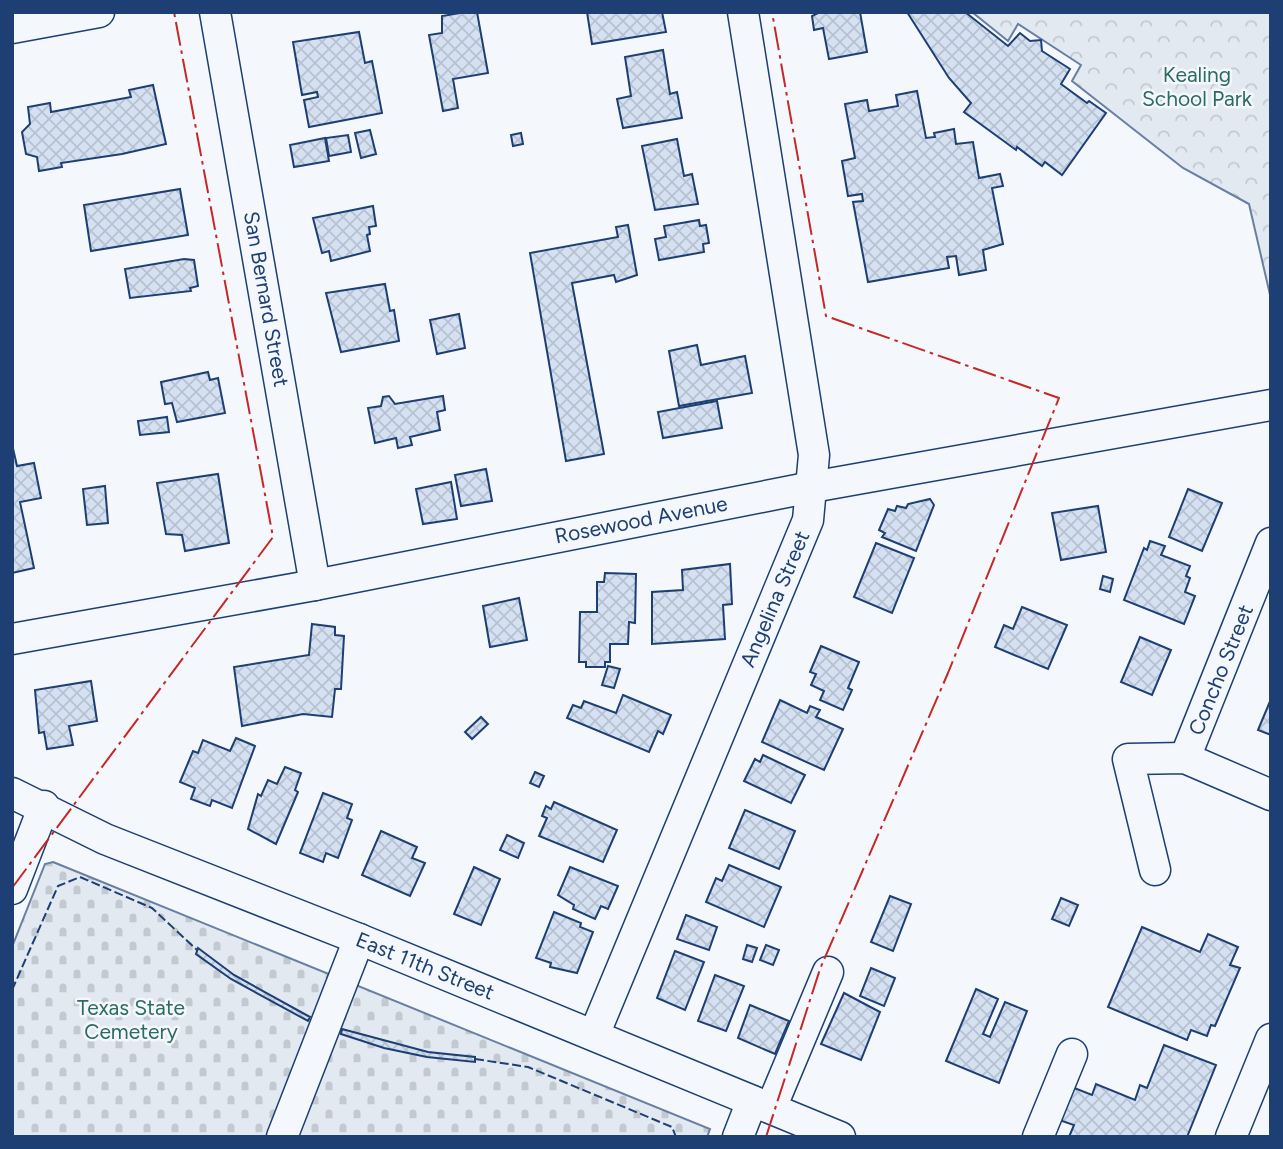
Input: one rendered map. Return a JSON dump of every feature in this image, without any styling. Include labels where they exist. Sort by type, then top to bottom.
[{"type":"street","points":[[12,28],[99,12]]},
{"type":"street","name":"San Bernard Street","points":[[215,12],[315,585]]},
{"type":"street","name":"Angelina Street","points":[[594,1035],[808,520],[814,455],[800,352],[743,12]]},
{"type":"street","name":"Rosewood Avenue","points":[[12,639],[315,585],[811,487],[1269,412]]},
{"type":"street","name":"Concho Street","points":[[1185,758],[1271,543]]},
{"type":"street","points":[[1155,870],[1128,759],[1185,758],[1271,794]]},
{"type":"street","name":"East 11th Street","points":[[12,793],[44,806],[105,839],[359,939],[840,1137]]},
{"type":"street","points":[[12,889],[44,806]]},
{"type":"street","points":[[282,1137],[359,939]]},
{"type":"street","points":[[738,1137],[762,1105],[828,972]]},
{"type":"street","points":[[1231,1137],[1271,1039]]},
{"type":"street","points":[[1038,1137],[1072,1054]]},
{"type":"green space","name":"Kealing School Park","points":[[972,12],[1271,12],[1271,299],[1249,204],[1183,168],[1072,81],[1081,65],[1018,24],[1008,41]]},
{"type":"green space","name":"Texas State Cemetery","points":[[53,862],[710,1129],[707,1137],[12,1137],[12,947],[45,864]]},
{"type":"building","points":[[477,12],[488,73],[453,79],[458,108],[443,111],[429,35],[442,33],[442,16]]},
{"type":"building","points":[[587,12],[662,12],[666,32],[592,44]]},
{"type":"building","points":[[820,12],[860,12],[867,52],[829,59],[823,28],[814,30],[812,16]]},
{"type":"building","points":[[907,12],[965,12],[1008,46],[1020,33],[1030,41],[1041,40],[1042,51],[1070,69],[1061,84],[1106,113],[1062,175],[1045,162],[1042,166],[1017,147],[1016,150],[964,112],[971,103],[949,78]]},
{"type":"building","points":[[359,32],[365,63],[372,61],[382,113],[309,127],[304,100],[318,97],[317,92],[302,95],[293,42]]},
{"type":"building","points":[[663,50],[670,94],[677,92],[682,118],[623,128],[617,99],[631,96],[625,57]]},
{"type":"building","points":[[153,85],[166,144],[61,163],[62,167],[39,171],[37,157],[26,154],[22,132],[30,124],[28,107],[50,103],[51,112],[131,97],[129,90]]},
{"type":"building","points":[[917,91],[926,138],[935,137],[934,133],[954,129],[956,144],[973,142],[979,178],[1000,174],[1003,186],[992,188],[1003,244],[983,250],[986,270],[959,275],[956,256],[947,257],[949,268],[868,282],[853,202],[863,201],[862,194],[848,196],[842,161],[855,158],[845,104],[867,100],[869,111],[898,106],[896,95]]},
{"type":"building","points":[[370,130],[376,154],[361,158],[355,133]]},
{"type":"building","points":[[521,133],[523,144],[513,146],[511,135]]},
{"type":"building","points":[[348,135],[351,152],[329,156],[326,138]]},
{"type":"building","points":[[325,138],[329,161],[294,167],[290,145]]},
{"type":"building","points":[[677,139],[684,176],[692,174],[698,204],[655,210],[642,146]]},
{"type":"building","points":[[180,189],[188,235],[91,251],[84,205]]},
{"type":"building","points":[[373,206],[376,226],[369,227],[370,234],[367,235],[370,251],[331,261],[329,251],[322,253],[313,218]]},
{"type":"building","points":[[699,220],[700,226],[706,225],[709,243],[703,244],[704,252],[659,260],[655,239],[666,237],[664,226]]},
{"type":"building","points":[[628,225],[637,275],[616,282],[614,275],[572,283],[604,454],[566,461],[530,253],[618,237],[616,227]]},
{"type":"building","points":[[184,259],[194,260],[198,286],[190,288],[191,291],[130,298],[125,269]]},
{"type":"building","points":[[385,284],[390,311],[394,310],[399,341],[341,352],[326,293]]},
{"type":"building","points":[[459,314],[465,348],[437,354],[430,320]]},
{"type":"building","points":[[697,345],[701,365],[745,356],[752,393],[679,406],[669,351]]},
{"type":"building","points":[[208,372],[210,380],[218,378],[225,413],[177,422],[172,403],[165,404],[161,382]]},
{"type":"building","points":[[389,396],[395,404],[443,396],[445,410],[437,412],[440,430],[410,437],[412,445],[398,448],[396,438],[375,443],[368,408],[381,406],[383,397]]},
{"type":"building","points":[[717,401],[722,428],[663,438],[658,412]]},
{"type":"building","points":[[167,417],[169,432],[140,435],[138,421]]},
{"type":"building","points":[[12,444],[17,466],[34,463],[41,498],[20,502],[34,568],[12,573]]},
{"type":"building","points":[[486,469],[492,501],[461,506],[455,475]]},
{"type":"building","points":[[218,474],[229,543],[185,551],[182,535],[166,534],[157,483]]},
{"type":"building","points":[[451,482],[457,519],[423,524],[416,489]]},
{"type":"building","points":[[105,486],[108,523],[87,525],[83,489]]},
{"type":"building","points":[[1188,489],[1222,503],[1202,551],[1169,537]]},
{"type":"building","points":[[930,499],[934,505],[916,551],[882,537],[885,533],[879,530],[888,509],[895,511],[897,506],[906,508],[908,504]]},
{"type":"building","points":[[1098,506],[1106,552],[1061,560],[1052,513]]},
{"type":"building","points":[[1150,541],[1165,546],[1161,555],[1190,566],[1186,576],[1190,578],[1185,592],[1195,596],[1184,624],[1124,600],[1144,548],[1147,550]]},
{"type":"building","points":[[876,543],[914,558],[892,613],[854,597]]},
{"type":"building","points":[[730,564],[732,604],[723,605],[725,639],[652,644],[652,592],[683,590],[682,570]]},
{"type":"building","points":[[605,573],[636,574],[635,623],[629,622],[628,644],[610,644],[610,662],[605,662],[605,667],[586,667],[586,662],[579,662],[580,612],[597,612],[597,582],[604,582]]},
{"type":"building","points":[[1103,576],[1113,579],[1110,592],[1100,589]]},
{"type":"building","points":[[519,598],[527,640],[490,647],[483,606]]},
{"type":"building","points":[[1022,607],[1067,625],[1048,669],[995,647],[1004,625],[1013,629]]},
{"type":"building","points":[[312,624],[335,627],[335,635],[344,636],[341,689],[335,689],[332,717],[303,714],[242,726],[234,667],[309,655]]},
{"type":"building","points":[[1140,637],[1171,650],[1152,695],[1121,682]]},
{"type":"building","points":[[821,646],[859,662],[848,688],[852,690],[843,710],[820,700],[824,691],[811,685],[816,674],[810,672]]},
{"type":"building","points":[[608,666],[620,669],[614,688],[602,685]]},
{"type":"building","points":[[91,681],[97,721],[69,726],[73,745],[47,749],[44,732],[39,733],[35,690]]},
{"type":"building","points":[[623,695],[671,715],[663,734],[658,731],[649,752],[567,718],[573,705],[581,708],[584,701],[616,713]]},
{"type":"building","points":[[1271,699],[1271,735],[1258,730]]},
{"type":"building","points":[[780,700],[807,713],[810,706],[820,710],[816,717],[843,729],[824,770],[762,742]]},
{"type":"building","points":[[481,717],[488,724],[472,739],[465,732]]},
{"type":"building","points":[[236,738],[255,746],[232,808],[212,800],[210,806],[191,799],[195,788],[180,782],[193,751],[198,753],[203,740],[230,751]]},
{"type":"building","points":[[763,755],[805,775],[791,803],[744,781],[755,759],[760,762]]},
{"type":"building","points":[[285,767],[301,773],[295,790],[298,792],[276,844],[248,829],[258,794],[261,796],[268,780],[277,784]]},
{"type":"building","points":[[535,772],[544,776],[539,787],[530,783]]},
{"type":"building","points":[[323,793],[352,804],[347,818],[352,820],[338,858],[326,853],[323,862],[300,853]]},
{"type":"building","points":[[554,802],[617,830],[603,862],[539,836],[547,818],[542,816],[546,806],[551,809]]},
{"type":"building","points":[[745,810],[795,831],[779,869],[729,848]]},
{"type":"building","points":[[381,831],[417,847],[412,858],[425,863],[410,896],[362,875]]},
{"type":"building","points":[[507,835],[524,843],[518,858],[500,850]]},
{"type":"building","points":[[729,865],[781,887],[764,927],[706,902],[716,878],[722,881]]},
{"type":"building","points":[[474,867],[500,879],[481,925],[454,914]]},
{"type":"building","points":[[570,867],[618,886],[608,909],[601,906],[595,919],[573,909],[574,905],[558,895]]},
{"type":"building","points":[[890,896],[911,904],[893,951],[871,942]]},
{"type":"building","points":[[1061,898],[1078,905],[1069,926],[1052,919]]},
{"type":"building","points":[[554,912],[581,923],[580,927],[593,932],[577,973],[550,967],[551,963],[536,958]]},
{"type":"building","points":[[686,915],[717,927],[709,950],[677,939]]},
{"type":"building","points":[[1142,927],[1200,952],[1208,934],[1238,947],[1230,965],[1240,968],[1215,1026],[1211,1025],[1207,1036],[1191,1030],[1187,1040],[1108,1007]]},
{"type":"building","points":[[747,945],[757,948],[752,962],[743,959]]},
{"type":"building","points":[[766,945],[779,950],[773,965],[760,960]]},
{"type":"building","points":[[198,948],[234,975],[310,1017],[308,1021],[231,979],[196,954]]},
{"type":"building","points":[[675,951],[704,962],[685,1010],[657,998]]},
{"type":"building","points":[[871,968],[895,978],[884,1006],[860,996]]},
{"type":"building","points":[[715,975],[744,986],[726,1031],[698,1021]]},
{"type":"building","points":[[976,989],[998,999],[983,1034],[990,1037],[1005,1002],[1027,1011],[999,1083],[946,1061]]},
{"type":"building","points":[[844,993],[880,1012],[861,1060],[821,1044]]},
{"type":"building","points":[[750,1005],[789,1021],[775,1054],[738,1038]]},
{"type":"building","points":[[342,1029],[428,1052],[475,1057],[475,1062],[427,1057],[384,1048],[341,1034]]},
{"type":"building","points":[[1164,1045],[1216,1065],[1187,1137],[1069,1137],[1074,1125],[1059,1120],[1072,1087],[1092,1095],[1096,1084],[1135,1100],[1140,1085],[1147,1088]]},
{"type":"fence","points":[[12,990],[58,886],[80,877],[152,908],[197,950]]},
{"type":"fence","points":[[475,1059],[528,1067],[672,1127],[676,1137]]},
{"type":"power","points":[[12,888],[273,537],[174,12]]},
{"type":"power","points":[[766,1137],[820,969],[948,673],[1059,398],[826,316],[772,12]]}]
